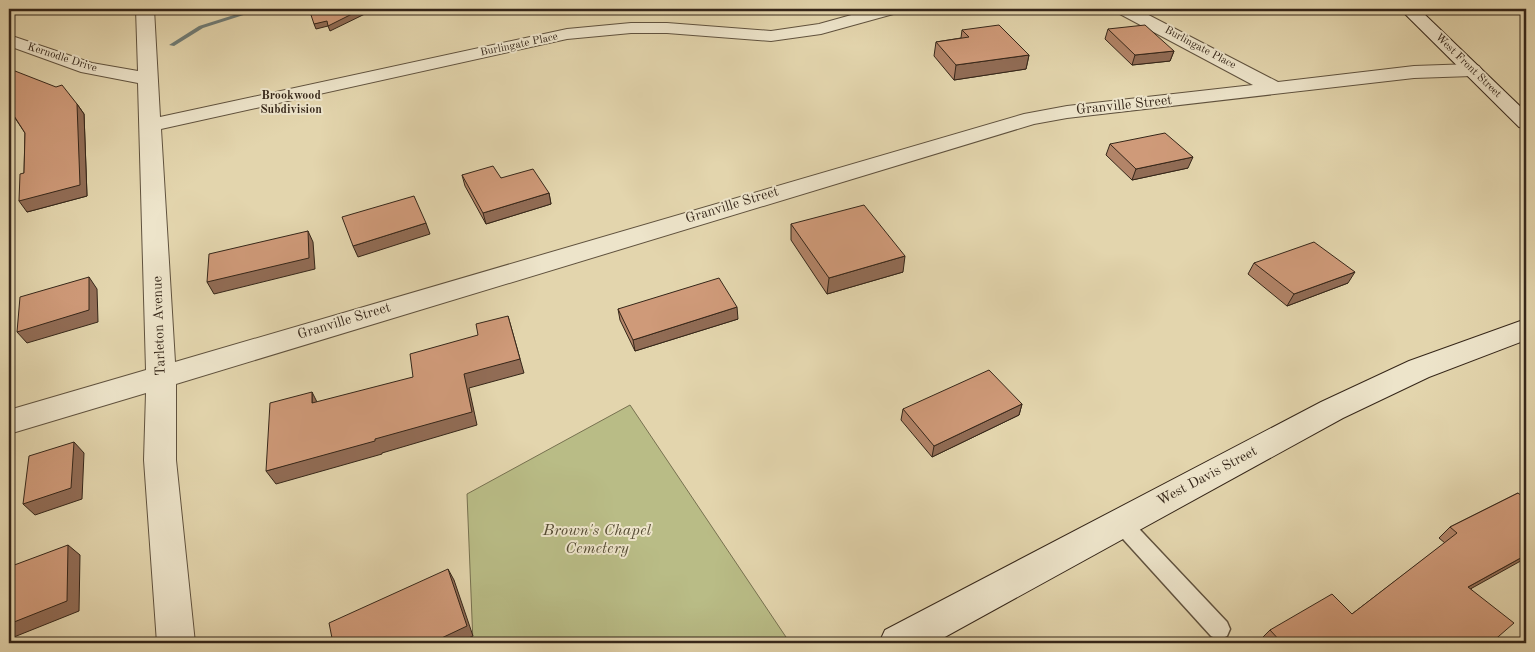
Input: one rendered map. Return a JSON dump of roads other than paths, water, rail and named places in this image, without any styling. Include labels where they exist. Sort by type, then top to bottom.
[{"type":"street","name":"Tarleton Avenue","points":[[145,9],[146,78],[151,125],[161,376],[160,460],[176,643]]},
{"type":"street","name":"Burlingate Place","points":[[151,125],[567,34],[632,28],[667,28],[771,36],[821,29],[891,9]]},
{"type":"street","name":"Burlingate Place","points":[[1124,9],[1275,88]]},
{"type":"street","name":"West Front Street","points":[[1409,9],[1526,123]]},
{"type":"street","name":"Kernodle Drive","points":[[9,40],[88,68],[146,78]]},
{"type":"street","name":"Granville Street","points":[[9,422],[1031,118],[1068,112],[1414,72],[1472,70]]},
{"type":"street","name":"West Davis Street","points":[[898,643],[1120,522],[1332,410],[1420,369],[1526,329]]},
{"type":"lane","points":[[1120,522],[1219,629]]},
{"type":"waterway","points":[[172,45],[201,27],[259,9]]},
{"type":"district","name":"Brookwood Subdivision","points":[[291,103]]},
{"type":"park label","name":"Brown's Chapel Cemetery","points":[[597,540]]}]
